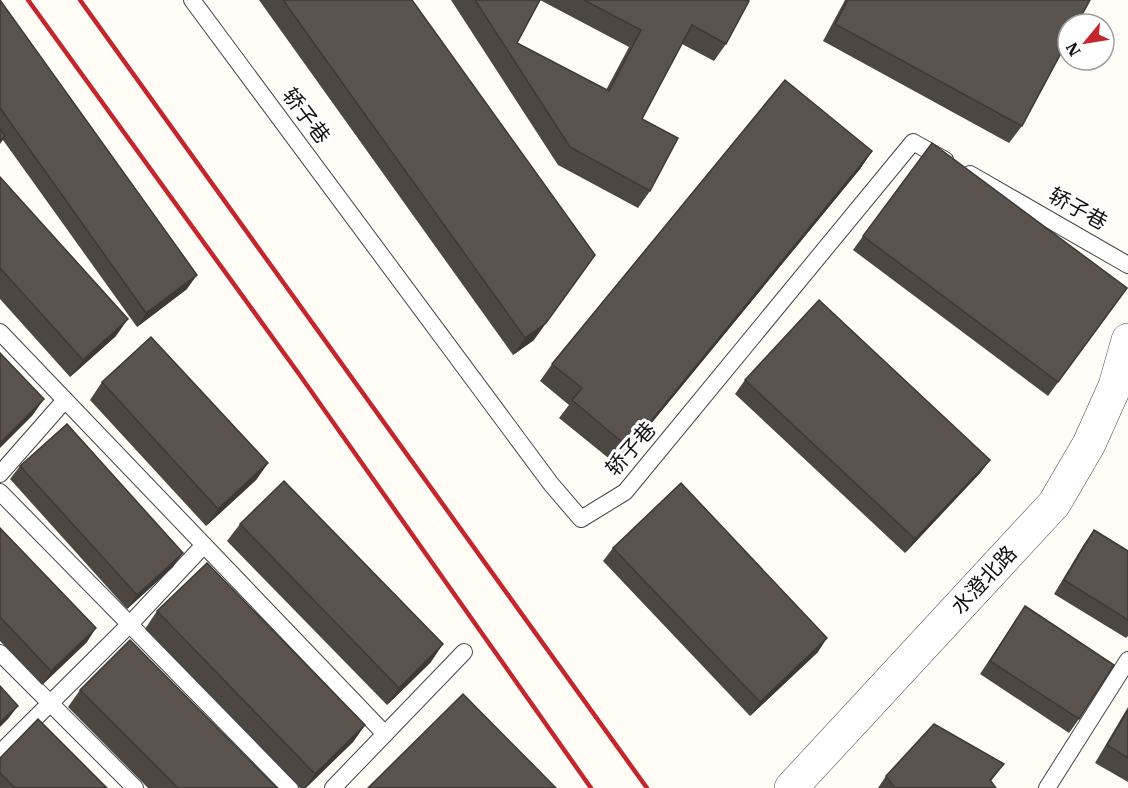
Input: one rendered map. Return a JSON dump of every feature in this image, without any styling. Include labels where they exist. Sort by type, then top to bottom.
[{"type":"street","name":"水澄北路","points":[[791,788],[1054,504],[1089,444],[1115,386],[1128,340]]},
{"type":"lane","name":"轿子巷","points":[[192,0],[551,483],[581,519],[625,492],[913,142],[1128,265]]},
{"type":"lane","points":[[0,332],[384,734]]},
{"type":"lane","points":[[0,474],[65,400]]},
{"type":"lane","points":[[0,492],[290,788]]},
{"type":"lane","points":[[0,753],[130,624],[204,545]]},
{"type":"lane","points":[[333,788],[464,652]]},
{"type":"lane","points":[[0,654],[135,788]]},
{"type":"lane","points":[[1047,788],[1128,660]]},
{"type":"building","points":[[0,0],[197,275],[146,313],[0,108]]},
{"type":"building","points":[[283,0],[412,0],[595,255],[546,323],[525,338]]},
{"type":"building","points":[[475,0],[540,0],[517,43],[609,91],[641,30],[584,0],[749,1],[726,44],[692,25],[642,119],[678,138],[650,191],[570,147]]},
{"type":"building","points":[[848,0],[1090,0],[1084,12],[1056,12],[1056,62],[1022,126],[835,24]]},
{"type":"building","points":[[785,80],[872,151],[629,448],[572,400],[582,388],[552,364]]},
{"type":"building","points":[[0,129],[5,136],[0,141]]},
{"type":"building","points":[[932,143],[1127,288],[1058,382],[863,236]]},
{"type":"building","points":[[0,177],[128,319],[83,360],[0,268]]},
{"type":"building","points":[[819,300],[990,460],[915,539],[745,380]]},
{"type":"building","points":[[151,337],[268,463],[218,509],[102,382]]},
{"type":"building","points":[[0,353],[44,399],[0,443]]},
{"type":"building","points":[[67,424],[183,553],[137,595],[20,466]]},
{"type":"building","points":[[284,481],[443,644],[399,688],[240,524]]},
{"type":"building","points":[[681,483],[827,638],[760,702],[613,548]]},
{"type":"building","points":[[0,528],[96,628],[51,671],[0,617]]},
{"type":"building","points":[[1094,530],[1128,551],[1128,620],[1064,580]]},
{"type":"building","points":[[207,563],[365,725],[315,774],[157,611]]},
{"type":"building","points":[[1025,606],[1114,665],[1079,719],[990,661]]},
{"type":"building","points":[[130,640],[277,788],[178,788],[80,690]]},
{"type":"building","points":[[0,686],[18,706],[0,722]]},
{"type":"building","points":[[463,694],[556,788],[368,788]]},
{"type":"building","points":[[1128,710],[1128,758],[1107,745]]},
{"type":"building","points":[[38,719],[107,788],[15,788],[0,773],[0,758]]},
{"type":"building","points":[[934,724],[1004,764],[990,780],[996,788],[895,788],[886,776]]},
{"type":"railway","points":[[28,0],[299,374],[591,788]]},
{"type":"railway","points":[[80,0],[647,788]]}]
